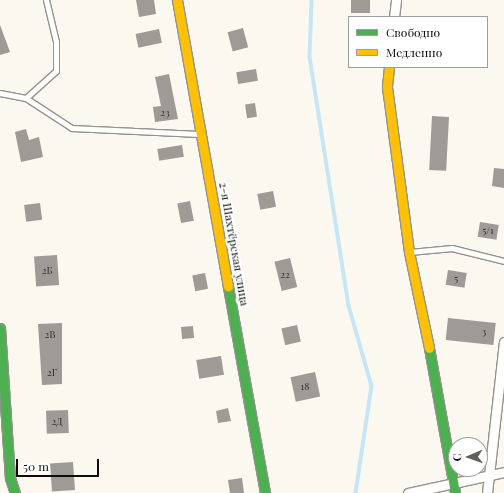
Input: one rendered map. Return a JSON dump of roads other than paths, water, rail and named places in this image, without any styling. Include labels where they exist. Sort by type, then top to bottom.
[{"type":"street","name":"2-я Шахтёрская улица","points":[[177,0],[203,134],[265,493]]},
{"type":"street","points":[[394,16],[396,0]]},
{"type":"street","points":[[389,68],[387,87],[409,252],[456,483],[455,493]]},
{"type":"street","points":[[0,328],[10,478],[15,493]]},
{"type":"street","points":[[487,493],[504,342]]},
{"type":"street","points":[[408,493],[504,472]]},
{"type":"lane","points":[[26,98],[56,71],[56,42],[46,0]]},
{"type":"lane","points":[[0,93],[26,98],[72,128],[203,134]]},
{"type":"lane","points":[[409,252],[452,248],[504,261]]},
{"type":"waterway","points":[[312,0],[310,57],[349,306],[372,386],[356,493]]}]
